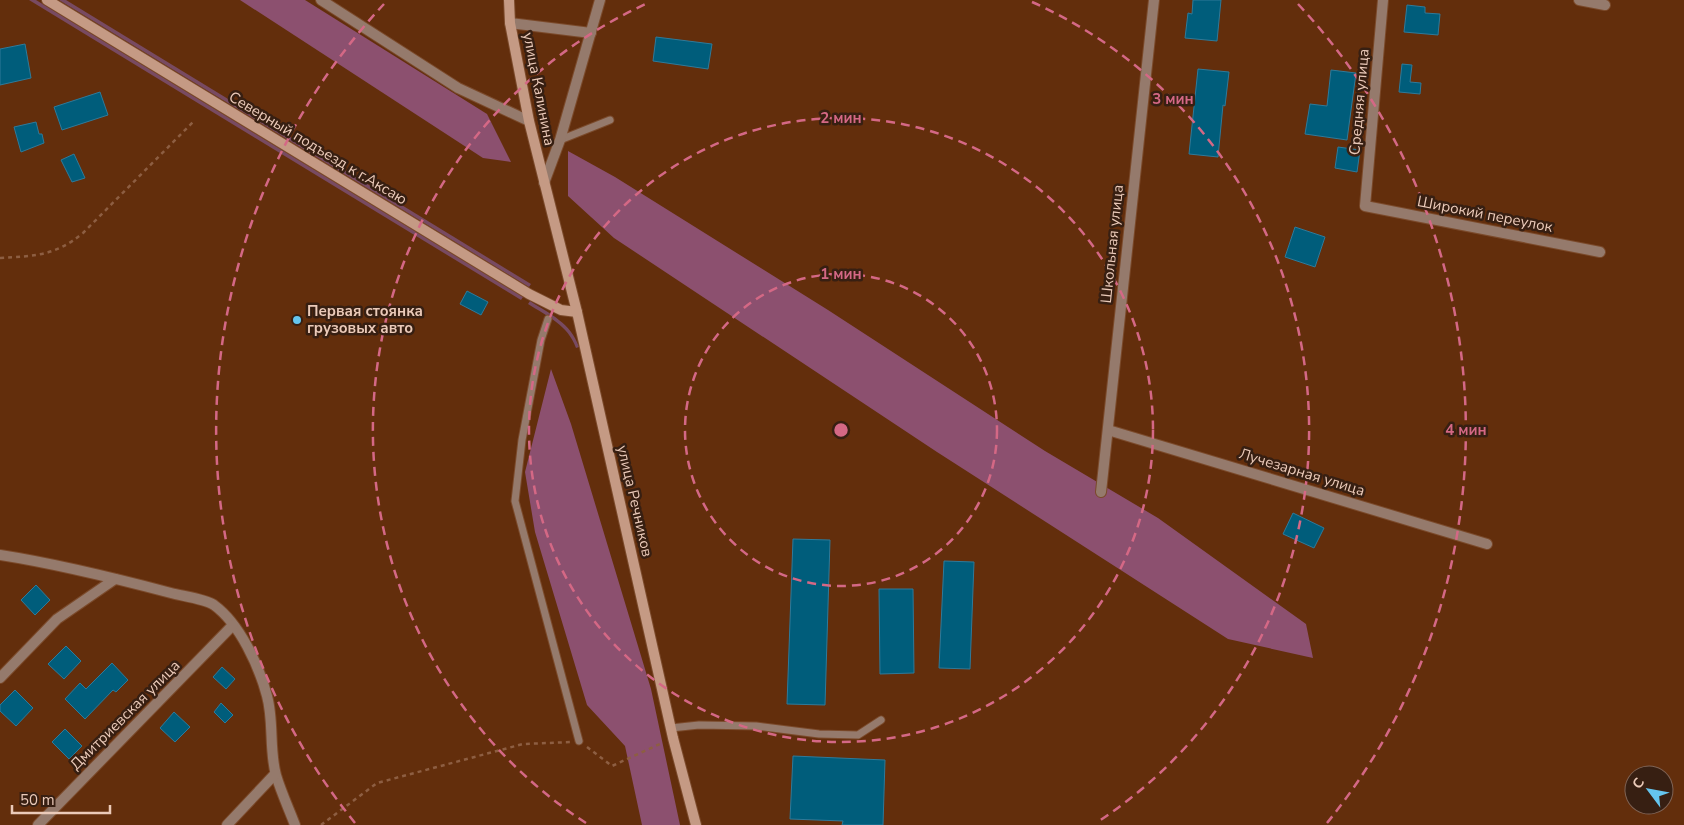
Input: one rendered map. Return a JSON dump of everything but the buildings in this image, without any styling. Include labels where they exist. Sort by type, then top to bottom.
[{"type":"street","name":"Северный подъезд к г.Аксаю","points":[[47,0],[529,294],[561,310],[577,312]]},
{"type":"street","points":[[321,0],[458,88],[529,121]]},
{"type":"street","name":"улица Калинина","points":[[509,0],[510,23],[529,121],[544,183]]},
{"type":"street","points":[[544,183],[560,140],[600,0]]},
{"type":"street","name":"Школьная улица","points":[[1101,492],[1154,0]]},
{"type":"street","name":"Средняя улица","points":[[1364,206],[1383,0]]},
{"type":"street","points":[[1580,0],[1605,4]]},
{"type":"street","points":[[510,23],[591,33]]},
{"type":"street","name":"улица Речников","points":[[544,183],[577,312],[672,733],[696,825]]},
{"type":"street","name":"Широкий переулок","points":[[1364,206],[1600,252]]},
{"type":"street","name":"Лучезарная улица","points":[[1108,430],[1487,544]]},
{"type":"street","points":[[0,555],[49,563],[212,604],[224,613],[252,655],[261,676],[268,698],[276,774],[295,825]]},
{"type":"street","points":[[0,678],[57,619],[115,579]]},
{"type":"street","name":"Дмитриевская улица","points":[[38,825],[233,625]]},
{"type":"street","points":[[227,825],[276,774]]},
{"type":"lane","points":[[560,140],[610,120]]},
{"type":"lane","points":[[548,319],[541,340],[522,440],[515,501],[579,741]]},
{"type":"lane","points":[[672,733],[699,725],[756,726],[819,734],[858,735],[881,720]]},
{"type":"path","points":[[0,258],[35,256],[60,249],[72,242],[83,234],[193,122]]},
{"type":"path","points":[[321,825],[377,783],[522,744],[579,741],[612,766],[672,733]]},
{"type":"shaded area","points":[[29,0],[36,0],[523,297],[521,300]]},
{"type":"shaded area","points":[[59,0],[66,0],[531,284],[529,287]]},
{"type":"shaded area","points":[[240,0],[305,0],[487,114],[511,162],[483,158]]},
{"type":"shaded area","points":[[568,151],[615,177],[828,310],[1045,451],[1158,518],[1306,624],[1313,658],[1228,639],[937,452],[614,238],[568,196]]},
{"type":"shaded area","points":[[530,301],[565,325],[579,347],[576,348],[568,333],[562,327],[528,304]]},
{"type":"shaded area","points":[[551,369],[571,424],[651,689],[680,825],[642,825],[625,746],[587,705],[535,532],[525,472]]},
{"type":"place","name":"Первая стоянка грузовых авто","points":[[297,320]]}]
